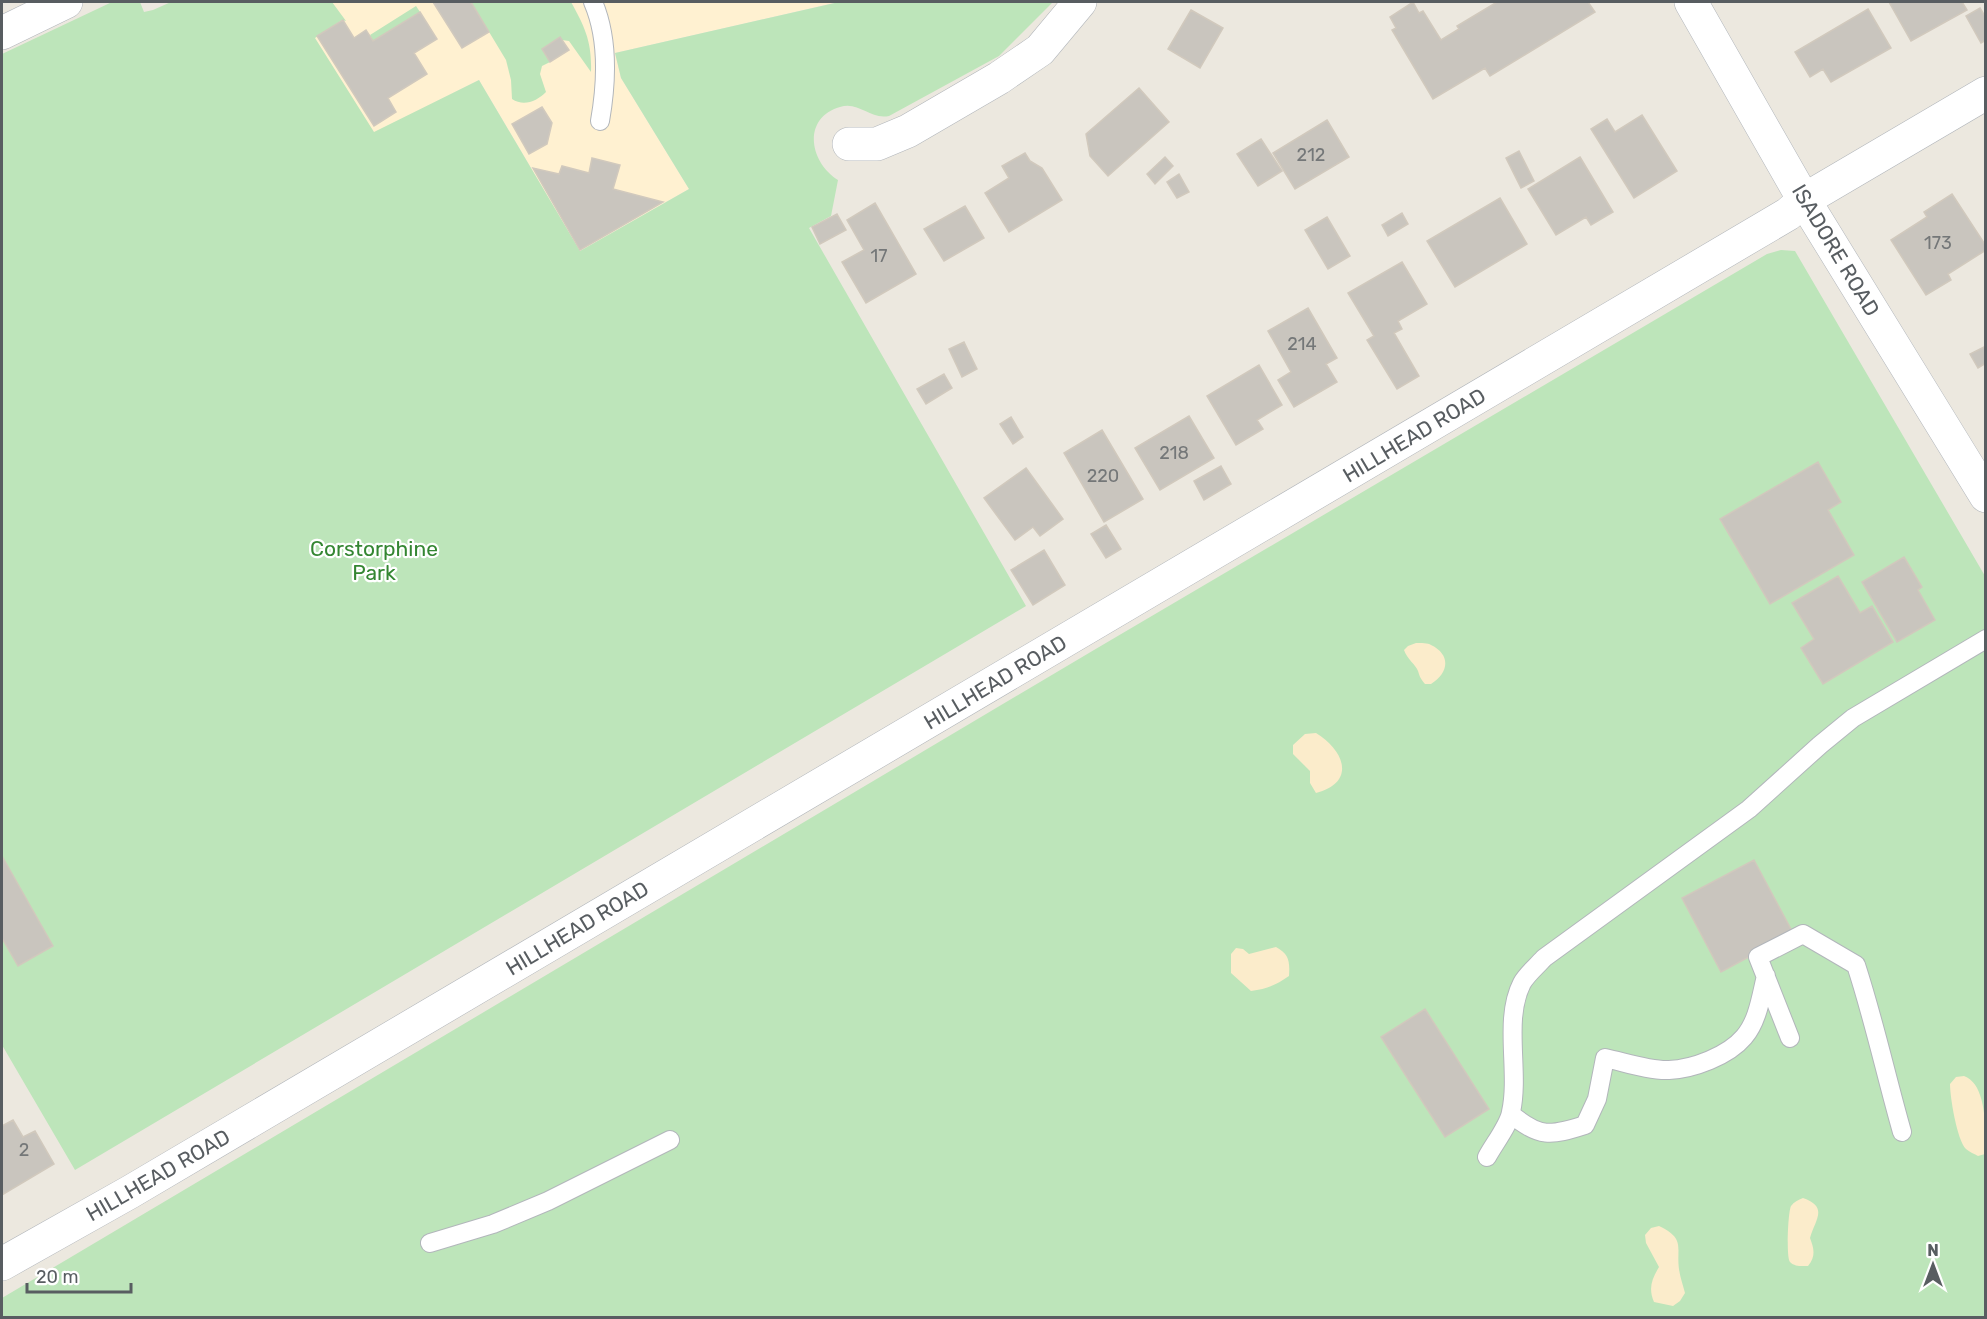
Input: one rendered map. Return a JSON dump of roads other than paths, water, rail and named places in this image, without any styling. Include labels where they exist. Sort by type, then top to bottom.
[{"type":"street","points":[[2,33],[66,2]]},
{"type":"street","points":[[849,144],[877,144],[908,131],[999,78],[1040,50],[1080,2]]},
{"type":"street","name":"ISADORE ROAD","points":[[1691,2],[1804,200],[1986,496]]},
{"type":"street","name":"HILLHEAD ROAD","points":[[2,1264],[130,1192],[1768,226],[1788,214],[1804,200],[1986,93]]},
{"type":"lane","points":[[593,2],[601,22],[604,50],[605,89],[600,121]]},
{"type":"lane","points":[[1487,1157],[1511,1114],[1515,1074],[1513,1032],[1516,1002],[1523,982],[1544,958],[1749,809],[1853,718],[1986,639]]},
{"type":"lane","points":[[1790,1038],[1758,957],[1803,934],[1856,965],[1867,997],[1882,1064],[1902,1132]]},
{"type":"lane","points":[[1511,1114],[1528,1128],[1546,1133],[1563,1132],[1585,1125],[1597,1099],[1605,1058],[1668,1070],[1697,1065],[1720,1056],[1744,1037],[1756,1016],[1766,976]]},
{"type":"lane","points":[[430,1243],[493,1224],[548,1201],[670,1140]]},
{"type":"park label","name":"Corstorphine Park","points":[[374,560]]}]
